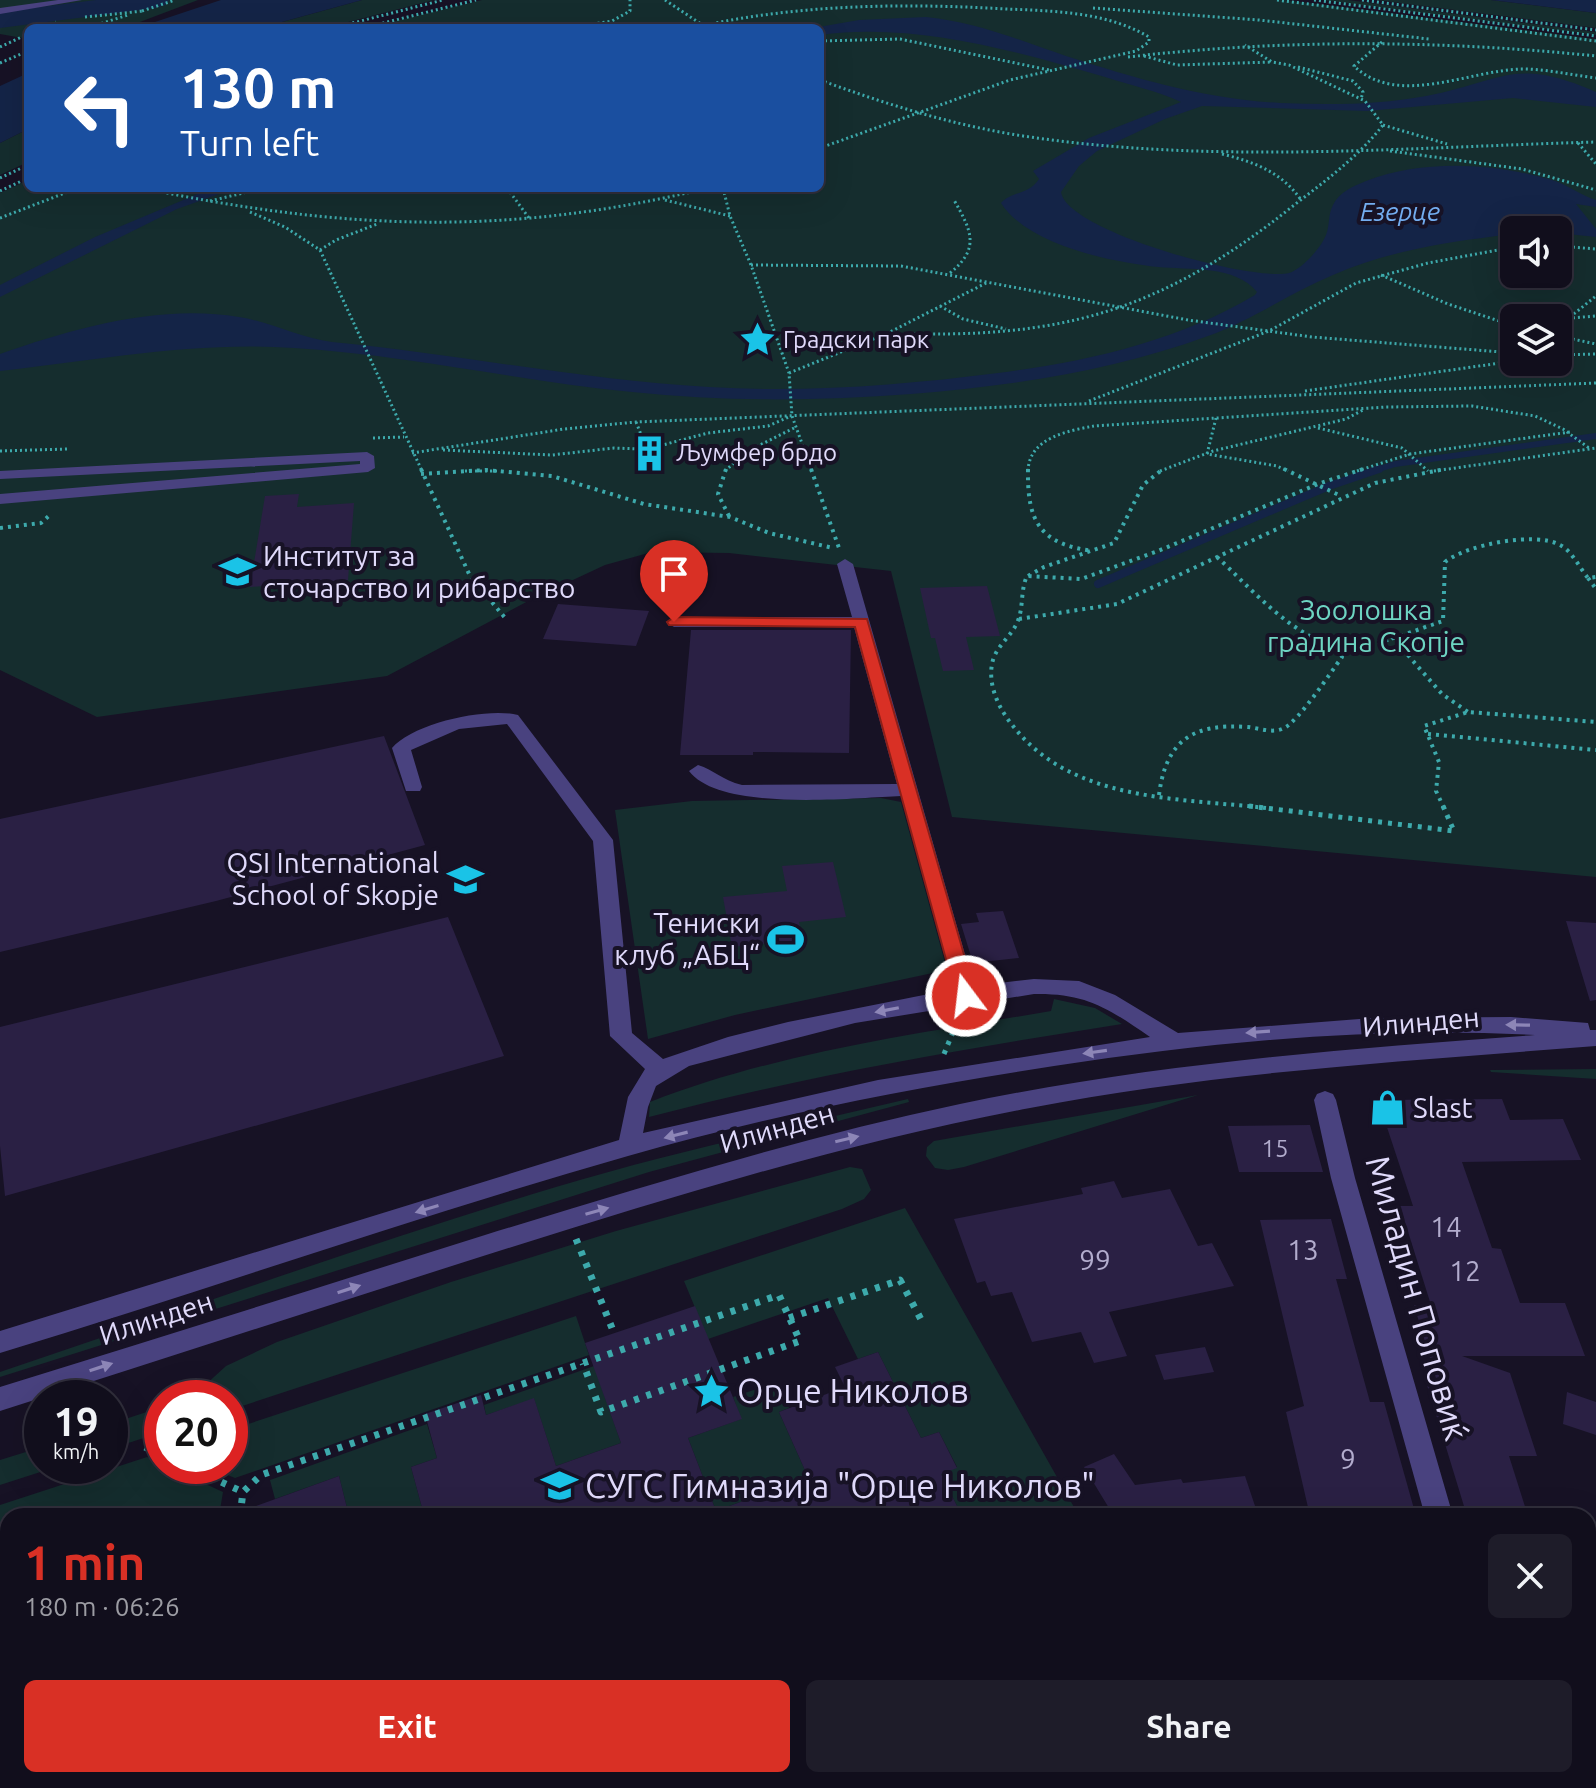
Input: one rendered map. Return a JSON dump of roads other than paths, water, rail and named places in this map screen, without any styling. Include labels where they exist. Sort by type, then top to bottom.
[{"type":"street","points":[[0,11],[77,0]]},
{"type":"street","points":[[0,475],[367,456],[368,468],[0,499]]},
{"type":"street","points":[[842,556],[966,996]]},
{"type":"street","points":[[674,622],[861,622]]},
{"type":"street","points":[[413,787],[401,748],[428,733],[472,718],[512,719],[603,840],[621,1036],[660,1069]]},
{"type":"street","points":[[698,771],[717,785],[742,791],[827,793],[910,790]]},
{"type":"street","points":[[630,1146],[643,1087],[660,1069],[694,1056],[807,1027],[966,996],[1040,985],[1067,986],[1097,996],[1173,1041]]},
{"type":"street","name":"Илинден","points":[[0,1342],[630,1146],[793,1105],[936,1077],[1173,1041],[1375,1025],[1525,1025],[1596,1030]]},
{"type":"street","name":"Илинден","points":[[0,1399],[573,1218],[878,1131],[1032,1098],[1178,1075],[1291,1062],[1596,1038]]},
{"type":"street","name":"Миладин Поповиќ","points":[[1325,1100],[1343,1178],[1437,1508]]},
{"type":"water","points":[[221,0],[362,0],[275,24],[149,24]]},
{"type":"water","points":[[1491,0],[1596,0],[1596,13]]},
{"type":"water","name":"Езерце","points":[[944,19],[980,27],[1145,80],[1252,101],[1353,104],[1390,101],[1527,73],[1568,81],[1596,92],[1596,107],[1513,98],[1367,111],[1202,106],[1165,119],[1097,151],[1079,166],[1061,192],[1071,207],[1126,237],[1202,262],[1269,274],[1289,273],[1305,263],[1324,240],[1331,208],[1343,193],[1361,183],[1411,169],[1483,167],[1558,182],[1596,200],[1596,207],[1576,204],[1596,229],[1596,237],[1572,234],[1572,216],[1500,216],[1500,236],[1445,243],[1355,266],[1224,330],[1172,348],[1061,375],[911,394],[841,398],[702,398],[590,387],[337,351],[257,347],[183,349],[0,371],[0,354],[87,327],[148,316],[209,314],[251,319],[332,342],[615,379],[745,389],[854,387],[998,373],[1098,356],[1195,325],[1257,292],[1248,283],[1224,273],[1139,265],[1072,249],[1030,230],[1001,203],[1035,184],[1039,179],[1033,171],[1089,138],[1181,102],[1071,67],[964,41],[891,32],[824,35],[824,26],[859,20]]},
{"type":"water","points":[[24,75],[24,131],[0,143],[0,86]]},
{"type":"water","points":[[202,192],[225,192],[177,209],[0,297],[0,285],[95,237]]},
{"type":"waterway","points":[[0,20],[156,0]]},
{"type":"waterway","points":[[1375,470],[1395,464],[1596,436]]},
{"type":"waterway","points":[[1375,470],[1379,469]]},
{"type":"waterway","points":[[1098,584],[1329,486],[1375,470]]},
{"type":"place","name":"Градски парк","points":[[757,340]]},
{"type":"place","name":"Љумфер брдо","points":[[650,453]]},
{"type":"place","name":"Институт за сточарство и рибарство","points":[[237,572]]},
{"type":"place","name":"QSI International School of Skopje","points":[[465,879]]},
{"type":"place","name":"Тениски клуб „АБЦ“","points":[[786,939]]},
{"type":"place","name":"Slast","points":[[1387,1108]]},
{"type":"place","name":"Орце Николов","points":[[711,1391]]},
{"type":"place","name":"СУГС Гимназија \"Орце Николов\"","points":[[559,1486]]},
{"type":"park label","name":"Зоолошка градина Скопје","points":[[1366,626]]}]
